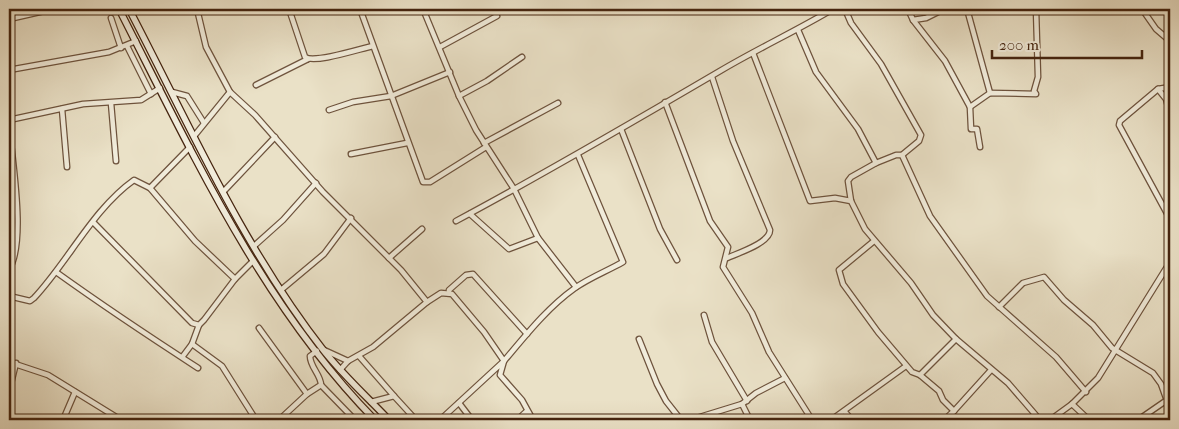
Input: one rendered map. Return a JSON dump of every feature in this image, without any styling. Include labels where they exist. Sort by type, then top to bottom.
[{"type":"main road","points":[[119,9],[190,147],[253,261],[316,352],[375,420]]},
{"type":"main road","points":[[129,9],[224,191],[281,290],[340,370],[388,420]]},
{"type":"street","points":[[9,19],[53,9]]},
{"type":"street","points":[[197,9],[206,47],[230,92],[389,258],[427,302]]},
{"type":"street","points":[[289,9],[305,57],[308,60]]},
{"type":"street","points":[[360,9],[407,144],[423,182],[427,183],[485,145],[558,103]]},
{"type":"street","points":[[423,9],[440,46],[459,96],[485,145],[514,189],[538,238],[576,287]]},
{"type":"street","points":[[456,221],[578,155],[666,102],[833,9]]},
{"type":"street","points":[[845,9],[851,23],[877,58],[921,132],[919,141],[902,155],[896,155],[876,163],[849,179],[851,201],[874,241],[886,253],[925,305],[956,339],[1014,389],[1040,420]]},
{"type":"street","points":[[908,9],[913,20],[944,61],[970,107],[971,129],[977,129],[980,147]]},
{"type":"street","points":[[913,20],[926,18],[944,9]]},
{"type":"street","points":[[967,9],[990,93]]},
{"type":"street","points":[[970,107],[990,93],[1036,94],[1034,91],[1038,77],[1036,9]]},
{"type":"street","points":[[1142,9],[1156,29],[1170,41]]},
{"type":"street","points":[[440,46],[497,16]]},
{"type":"street","points":[[111,18],[121,48]]},
{"type":"street","points":[[798,30],[816,72],[858,129],[876,163]]},
{"type":"street","points":[[9,70],[121,48],[136,41]]},
{"type":"street","points":[[127,46],[151,94]]},
{"type":"street","points":[[256,85],[308,60],[317,60],[373,46]]},
{"type":"street","points":[[753,53],[810,201],[814,203],[835,198],[851,201]]},
{"type":"street","points":[[459,96],[487,81],[522,57]]},
{"type":"street","points":[[329,110],[353,102],[391,96],[450,72]]},
{"type":"street","points":[[712,77],[733,141],[770,230],[768,238],[754,247],[726,258]]},
{"type":"street","points":[[1170,87],[1158,89],[1144,98],[1120,121],[1119,125],[1170,219]]},
{"type":"street","points":[[9,270],[17,254],[17,245],[16,200],[9,120],[83,104],[141,100],[160,88]]},
{"type":"street","points":[[1158,89],[1166,99],[1170,114]]},
{"type":"street","points":[[172,92],[186,95],[204,123]]},
{"type":"street","points":[[195,135],[230,92]]},
{"type":"street","points":[[666,102],[710,221],[728,247],[723,267],[752,313],[768,352],[812,420]]},
{"type":"street","points":[[111,103],[116,161]]},
{"type":"street","points":[[62,110],[67,167]]},
{"type":"street","points":[[621,129],[660,229],[677,260]]},
{"type":"street","points":[[224,191],[274,137]]},
{"type":"street","points":[[351,154],[407,144]]},
{"type":"street","points":[[150,188],[190,147]]},
{"type":"street","points":[[440,420],[504,361],[554,305],[576,287],[623,261],[578,155]]},
{"type":"street","points":[[902,155],[930,216],[952,244],[987,296],[1056,357],[1086,392]]},
{"type":"street","points":[[9,296],[30,301],[43,289],[93,222],[116,196],[134,180],[150,188],[195,241],[235,279]]},
{"type":"street","points":[[254,246],[284,220],[316,183]]},
{"type":"street","points":[[470,214],[509,249],[538,238]]},
{"type":"street","points":[[281,290],[324,254],[351,218]]},
{"type":"street","points":[[93,222],[190,322],[198,325]]},
{"type":"street","points":[[389,258],[422,229]]},
{"type":"street","points":[[874,241],[839,270],[839,276],[852,298],[906,366],[939,391],[943,400],[954,411]]},
{"type":"street","points":[[183,356],[192,344],[198,325],[235,279],[253,261]]},
{"type":"street","points":[[1050,420],[1086,392],[1117,349],[1170,262]]},
{"type":"street","points":[[56,272],[142,332],[183,356],[198,368]]},
{"type":"street","points":[[449,292],[466,275],[473,274],[527,334]]},
{"type":"street","points":[[999,308],[1023,283],[1044,277],[1117,349],[1153,373],[1161,384],[1170,409]]},
{"type":"street","points":[[340,370],[348,361],[359,356],[389,335],[427,302],[441,293],[449,292]]},
{"type":"street","points":[[449,292],[484,332],[504,361]]},
{"type":"street","points":[[704,315],[712,342],[747,401]]},
{"type":"street","points":[[259,328],[307,394]]},
{"type":"street","points":[[639,339],[660,391],[681,420]]},
{"type":"street","points":[[920,375],[956,339]]},
{"type":"street","points":[[192,344],[222,366],[256,420]]},
{"type":"street","points":[[348,361],[323,349],[310,356],[310,361],[320,379],[321,385],[355,420]]},
{"type":"street","points":[[359,356],[416,420]]},
{"type":"street","points":[[504,361],[500,375],[522,400],[533,420]]},
{"type":"street","points":[[9,362],[48,376],[120,420]]},
{"type":"street","points":[[9,392],[16,364]]},
{"type":"street","points":[[831,420],[845,412],[906,366]]},
{"type":"street","points":[[944,420],[991,370]]},
{"type":"street","points":[[690,420],[742,404],[785,378]]},
{"type":"street","points":[[279,420],[307,394],[321,385]]},
{"type":"street","points":[[62,420],[75,392]]},
{"type":"street","points":[[372,402],[394,396]]},
{"type":"street","points":[[1138,420],[1167,400]]},
{"type":"street","points":[[459,403],[472,420]]},
{"type":"street","points":[[742,404],[750,420]]},
{"type":"street","points":[[1072,404],[1089,420]]},
{"type":"street","points":[[517,420],[527,411]]},
{"type":"street","points":[[845,412],[852,420]]}]
